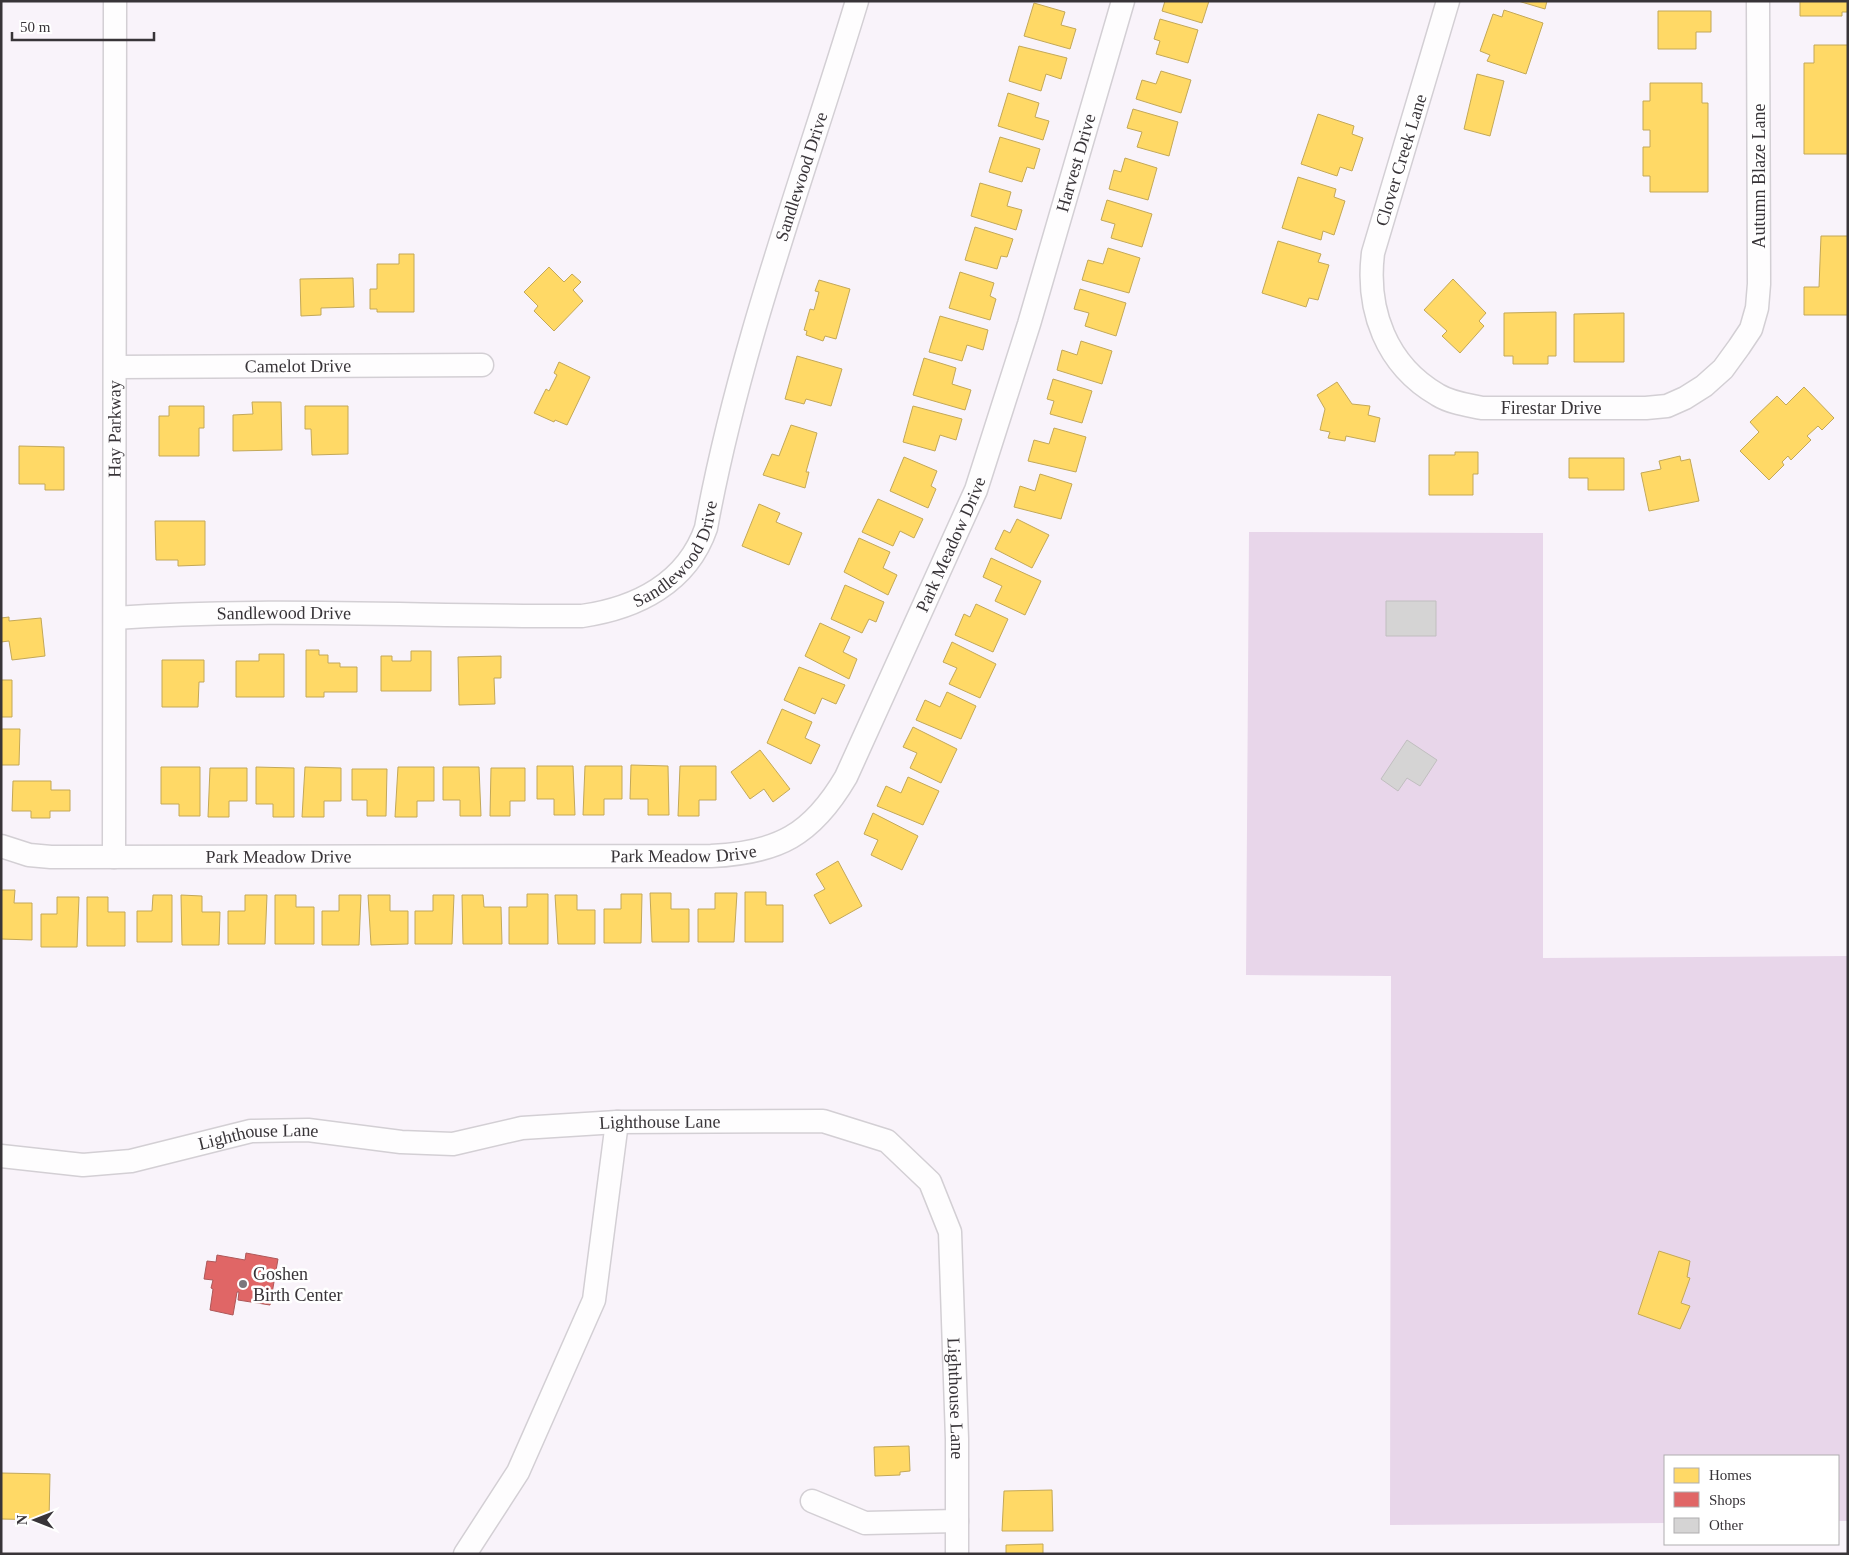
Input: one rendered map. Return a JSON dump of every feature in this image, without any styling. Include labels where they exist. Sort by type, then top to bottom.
[{"type":"street","name":"Hay Parkway","points":[[114,857],[115,1]]},
{"type":"street","name":"Sandlewood Drive","points":[[115,618],[300,611],[582,616],[617,609],[634,603],[649,596],[675,577],[694,554],[706,528],[728,430],[758,319],[857,1]]},
{"type":"street","name":"Harvest Drive","points":[[1029,324],[1123,1]]},
{"type":"street","name":"Clover Creek Lane","points":[[1377,322],[1370,278],[1373,253],[1448,1]]},
{"type":"street","name":"Autumn Blaze Lane","points":[[1740,347],[1751,329],[1757,308],[1759,284],[1758,1]]},
{"type":"street","name":"Firestar Drive","points":[[1377,322],[1406,369],[1419,381],[1439,396],[1461,404],[1482,408],[1667,406],[1704,386],[1723,369],[1740,347]]},
{"type":"street","name":"Park Meadow Drive","points":[[1,846],[29,855],[51,857],[711,856],[758,851],[793,836],[820,815],[834,797],[855,759],[976,490],[1029,324]]},
{"type":"street","name":"Camelot Drive","points":[[116,367],[482,365]]},
{"type":"street","name":"Lighthouse Lane","points":[[1,1156],[83,1165],[131,1161],[251,1131],[308,1130],[401,1142],[453,1144],[522,1128],[618,1122],[823,1121],[887,1141],[930,1182],[950,1232],[957,1439],[957,1554]]},
{"type":"street","points":[[465,1554],[518,1472],[594,1300],[618,1122]]},
{"type":"street","points":[[812,1501],[865,1523],[957,1521]]},
{"type":"shaded area","points":[[1249,532],[1543,533],[1543,958],[1848,956],[1848,1521],[1839,1521],[1839,1455],[1664,1455],[1664,1523],[1390,1525],[1391,976],[1246,975]]},
{"type":"building: Homes","points":[[1165,1],[1209,1],[1202,23],[1162,11]]},
{"type":"building: Homes","points":[[1518,1],[1547,1],[1545,9]]},
{"type":"building: Homes","points":[[1800,1],[1848,1],[1848,12],[1842,12],[1842,16],[1800,16]]},
{"type":"building: Homes","points":[[1034,3],[1065,12],[1061,25],[1076,29],[1070,49],[1024,36]]},
{"type":"building: Homes","points":[[1504,10],[1543,23],[1526,74],[1487,61],[1490,55],[1480,51],[1493,14],[1502,17]]},
{"type":"building: Homes","points":[[1658,11],[1711,11],[1711,32],[1696,32],[1696,49],[1658,49]]},
{"type":"building: Homes","points":[[1160,19],[1198,30],[1188,63],[1156,54],[1160,41],[1154,39]]},
{"type":"building: Homes","points":[[1814,45],[1848,45],[1848,154],[1804,154],[1804,63],[1814,63]]},
{"type":"building: Homes","points":[[1019,46],[1067,58],[1061,79],[1046,74],[1041,91],[1009,81]]},
{"type":"building: Homes","points":[[1161,71],[1191,80],[1181,113],[1136,99],[1142,80],[1156,84]]},
{"type":"building: Homes","points":[[1477,74],[1504,81],[1490,136],[1464,129]]},
{"type":"building: Homes","points":[[1650,83],[1702,83],[1702,103],[1708,103],[1708,192],[1650,192],[1650,176],[1643,176],[1643,147],[1650,147],[1650,130],[1643,130],[1643,101],[1650,101]]},
{"type":"building: Homes","points":[[1008,93],[1039,103],[1035,117],[1049,121],[1043,140],[998,126]]},
{"type":"building: Homes","points":[[1133,109],[1178,122],[1169,156],[1137,147],[1142,132],[1127,128]]},
{"type":"building: Homes","points":[[1318,114],[1354,126],[1352,134],[1363,138],[1352,171],[1340,167],[1337,176],[1301,164]]},
{"type":"building: Homes","points":[[1000,137],[1040,149],[1034,169],[1027,167],[1022,182],[989,172]]},
{"type":"building: Homes","points":[[1125,158],[1157,168],[1148,200],[1109,189],[1114,170],[1121,172]]},
{"type":"building: Homes","points":[[1298,177],[1336,189],[1334,197],[1345,201],[1334,235],[1323,231],[1321,240],[1282,228]]},
{"type":"building: Homes","points":[[980,183],[1011,192],[1007,206],[1022,210],[1016,230],[971,216]]},
{"type":"building: Homes","points":[[1107,200],[1152,214],[1142,247],[1111,238],[1115,224],[1101,220]]},
{"type":"building: Homes","points":[[975,227],[1013,239],[1007,257],[1001,256],[997,269],[965,260]]},
{"type":"building: Homes","points":[[1821,236],[1848,236],[1848,315],[1804,315],[1804,287],[1819,287]]},
{"type":"building: Homes","points":[[1278,241],[1321,254],[1318,262],[1329,265],[1318,300],[1309,298],[1306,307],[1262,293]]},
{"type":"building: Homes","points":[[1108,248],[1140,258],[1129,293],[1082,280],[1088,260],[1103,264]]},
{"type":"building: Homes","points":[[399,254],[414,254],[414,312],[377,312],[377,309],[370,309],[370,289],[377,289],[377,264],[399,264]]},
{"type":"building: Homes","points":[[549,267],[564,282],[572,274],[581,282],[573,290],[583,301],[554,331],[534,311],[538,306],[524,292]]},
{"type":"building: Homes","points":[[960,272],[994,283],[990,296],[996,299],[990,320],[949,308]]},
{"type":"building: Homes","points":[[353,278],[354,307],[321,308],[321,315],[301,316],[300,279]]},
{"type":"building: Homes","points":[[1453,279],[1486,313],[1479,321],[1484,326],[1460,353],[1442,336],[1447,331],[1424,310]]},
{"type":"building: Homes","points":[[819,280],[850,289],[836,339],[825,336],[823,341],[806,335],[807,331],[804,330],[810,309],[814,310],[819,292],[815,291]]},
{"type":"building: Homes","points":[[1080,289],[1126,303],[1116,336],[1085,326],[1089,313],[1074,309]]},
{"type":"building: Homes","points":[[1556,312],[1556,356],[1548,356],[1548,364],[1513,364],[1513,356],[1504,356],[1504,313]]},
{"type":"building: Homes","points":[[1624,313],[1624,362],[1574,362],[1574,314]]},
{"type":"building: Homes","points":[[940,316],[988,330],[983,350],[967,345],[962,361],[929,352]]},
{"type":"building: Homes","points":[[1081,341],[1112,351],[1102,384],[1057,370],[1062,350],[1077,355]]},
{"type":"building: Homes","points":[[797,356],[842,369],[831,406],[806,399],[804,404],[785,399]]},
{"type":"building: Homes","points":[[924,358],[956,368],[952,384],[971,390],[965,410],[913,395]]},
{"type":"building: Homes","points":[[559,362],[590,377],[567,425],[555,420],[554,422],[534,413],[546,389],[549,391],[557,375],[554,373]]},
{"type":"building: Homes","points":[[1053,379],[1092,391],[1082,423],[1050,414],[1054,401],[1047,399]]},
{"type":"building: Homes","points":[[1337,382],[1352,404],[1370,406],[1368,415],[1380,418],[1375,442],[1346,436],[1345,441],[1328,438],[1330,432],[1320,430],[1325,409],[1317,395]]},
{"type":"building: Homes","points":[[1804,387],[1834,418],[1822,430],[1818,426],[1807,436],[1811,440],[1791,460],[1788,456],[1782,462],[1784,465],[1769,480],[1740,451],[1759,432],[1750,422],[1777,396],[1786,405]]},
{"type":"building: Homes","points":[[252,402],[281,402],[282,450],[233,451],[233,415],[253,414]]},
{"type":"building: Homes","points":[[169,406],[204,406],[204,428],[199,428],[199,456],[159,456],[159,416],[169,416]]},
{"type":"building: Homes","points":[[305,406],[348,406],[348,454],[312,455],[311,429],[305,429]]},
{"type":"building: Homes","points":[[913,406],[962,419],[956,440],[940,435],[935,451],[903,442]]},
{"type":"building: Homes","points":[[791,425],[817,433],[806,472],[809,472],[805,488],[763,475],[772,454],[779,456]]},
{"type":"building: Homes","points":[[1054,428],[1086,437],[1076,472],[1028,461],[1034,440],[1049,444]]},
{"type":"building: Homes","points":[[19,446],[64,447],[64,490],[45,490],[45,484],[19,484]]},
{"type":"building: Homes","points":[[1455,452],[1478,452],[1478,474],[1473,474],[1473,495],[1429,495],[1429,455],[1455,455]]},
{"type":"building: Homes","points":[[1680,456],[1681,461],[1690,459],[1699,501],[1649,511],[1641,473],[1661,469],[1659,461]]},
{"type":"building: Homes","points":[[904,457],[937,471],[931,486],[936,489],[928,508],[890,491]]},
{"type":"building: Homes","points":[[1569,458],[1624,458],[1624,490],[1588,490],[1588,478],[1569,478]]},
{"type":"building: Homes","points":[[1040,474],[1072,484],[1061,519],[1014,507],[1020,486],[1035,491]]},
{"type":"building: Homes","points":[[878,499],[923,519],[914,538],[900,531],[893,546],[862,532]]},
{"type":"building: Homes","points":[[759,504],[780,513],[776,522],[802,533],[789,565],[742,546]]},
{"type":"building: Homes","points":[[1017,519],[1049,535],[1032,568],[995,549],[1004,530],[1010,533]]},
{"type":"building: Homes","points":[[155,521],[205,521],[205,565],[178,566],[178,560],[156,560]]},
{"type":"building: Homes","points":[[859,538],[890,552],[883,568],[897,575],[888,595],[844,572]]},
{"type":"building: Homes","points":[[991,558],[1041,581],[1025,615],[995,601],[1002,586],[983,577]]},
{"type":"building: Homes","points":[[845,585],[884,602],[876,622],[869,619],[862,633],[831,619]]},
{"type":"building: Homes","points":[[976,604],[1008,619],[993,652],[955,635],[964,614],[970,617]]},
{"type":"building: Homes","points":[[9,617],[9,621],[41,618],[45,656],[12,660],[9,641],[1,642],[1,618]]},
{"type":"building: Homes","points":[[820,623],[850,637],[843,652],[857,659],[849,679],[805,656]]},
{"type":"building: Homes","points":[[952,642],[996,664],[980,698],[949,684],[957,668],[943,662]]},
{"type":"building: Homes","points":[[306,650],[319,650],[319,655],[328,655],[328,663],[340,663],[340,667],[357,667],[357,692],[324,692],[324,697],[306,697]]},
{"type":"building: Homes","points":[[411,651],[431,651],[431,691],[381,691],[381,656],[392,656],[392,661],[411,661]]},
{"type":"building: Homes","points":[[259,654],[284,654],[284,697],[236,697],[236,661],[259,661]]},
{"type":"building: Homes","points":[[501,656],[501,678],[494,678],[495,704],[459,705],[458,657]]},
{"type":"building: Homes","points":[[162,660],[204,660],[204,682],[199,682],[198,707],[162,707]]},
{"type":"building: Homes","points":[[799,667],[845,685],[836,704],[822,698],[815,714],[784,700]]},
{"type":"building: Homes","points":[[1,680],[12,680],[12,717],[1,717]]},
{"type":"building: Homes","points":[[947,692],[976,706],[961,739],[916,720],[925,700],[940,707]]},
{"type":"building: Homes","points":[[782,709],[812,722],[805,738],[820,745],[811,764],[767,743]]},
{"type":"building: Homes","points":[[913,727],[957,749],[941,783],[910,768],[917,753],[903,747]]},
{"type":"building: Homes","points":[[1,729],[20,729],[19,765],[1,765]]},
{"type":"building: Homes","points":[[760,750],[790,789],[773,802],[764,789],[750,799],[731,772]]},
{"type":"building: Homes","points":[[631,765],[668,766],[669,815],[648,815],[648,799],[630,799]]},
{"type":"building: Homes","points":[[537,766],[573,766],[575,815],[554,815],[554,799],[537,799]]},
{"type":"building: Homes","points":[[585,766],[622,766],[622,799],[604,799],[604,815],[583,815]]},
{"type":"building: Homes","points":[[680,766],[716,766],[716,800],[699,800],[699,816],[678,816]]},
{"type":"building: Homes","points":[[161,767],[200,767],[200,816],[179,816],[179,804],[161,804]]},
{"type":"building: Homes","points":[[256,767],[294,768],[294,817],[273,817],[273,804],[256,804]]},
{"type":"building: Homes","points":[[305,767],[341,768],[341,801],[324,801],[324,817],[302,817]]},
{"type":"building: Homes","points":[[398,767],[434,767],[434,801],[417,801],[417,817],[395,817]]},
{"type":"building: Homes","points":[[443,767],[479,767],[481,816],[460,816],[460,800],[443,800]]},
{"type":"building: Homes","points":[[210,768],[247,768],[247,801],[229,801],[229,817],[208,817]]},
{"type":"building: Homes","points":[[491,768],[525,768],[525,801],[510,801],[510,816],[490,816]]},
{"type":"building: Homes","points":[[352,769],[387,769],[386,816],[367,816],[367,800],[352,800]]},
{"type":"building: Homes","points":[[908,777],[939,791],[923,825],[877,806],[886,786],[901,793]]},
{"type":"building: Homes","points":[[13,781],[51,781],[51,790],[70,790],[70,811],[50,811],[50,818],[31,818],[31,811],[12,811]]},
{"type":"building: Homes","points":[[873,813],[918,836],[902,870],[871,855],[878,840],[864,834]]},
{"type":"building: Homes","points":[[838,861],[862,906],[830,924],[814,895],[825,889],[816,874]]},
{"type":"building: Homes","points":[[1,890],[15,890],[14,903],[32,903],[32,940],[1,939]]},
{"type":"building: Homes","points":[[745,892],[766,892],[766,905],[783,905],[783,942],[745,942]]},
{"type":"building: Homes","points":[[650,893],[671,893],[671,909],[689,909],[689,942],[652,942]]},
{"type":"building: Homes","points":[[715,893],[737,893],[734,942],[698,942],[698,909],[715,909]]},
{"type":"building: Homes","points":[[527,894],[548,894],[548,944],[509,944],[509,907],[527,907]]},
{"type":"building: Homes","points":[[621,894],[642,894],[641,943],[604,943],[604,909],[621,909]]},
{"type":"building: Homes","points":[[153,895],[172,895],[172,942],[137,942],[137,911],[152,911]]},
{"type":"building: Homes","points":[[181,895],[202,896],[202,912],[220,912],[219,945],[182,945]]},
{"type":"building: Homes","points":[[245,895],[267,895],[265,944],[228,944],[228,911],[245,911]]},
{"type":"building: Homes","points":[[275,895],[296,895],[296,907],[314,907],[314,944],[275,944]]},
{"type":"building: Homes","points":[[339,895],[361,895],[359,945],[322,945],[322,911],[339,911]]},
{"type":"building: Homes","points":[[368,895],[390,895],[390,911],[408,911],[408,944],[371,945]]},
{"type":"building: Homes","points":[[433,895],[454,895],[452,944],[415,944],[415,911],[433,911]]},
{"type":"building: Homes","points":[[462,895],[483,895],[484,907],[501,907],[502,944],[463,944]]},
{"type":"building: Homes","points":[[555,895],[577,895],[577,910],[595,910],[595,944],[558,944]]},
{"type":"building: Homes","points":[[57,897],[79,897],[77,947],[41,947],[41,914],[57,914]]},
{"type":"building: Homes","points":[[87,897],[108,897],[108,912],[125,912],[125,946],[87,946]]},
{"type":"building: Homes","points":[[1659,1251],[1690,1261],[1687,1277],[1690,1278],[1681,1303],[1690,1306],[1680,1329],[1638,1314]]},
{"type":"building: Homes","points":[[909,1446],[910,1471],[900,1472],[900,1475],[875,1476],[874,1447]]},
{"type":"building: Homes","points":[[1,1473],[50,1474],[49,1520],[1,1519]]},
{"type":"building: Homes","points":[[1052,1490],[1053,1531],[1002,1531],[1004,1491]]},
{"type":"building: Homes","points":[[1043,1544],[1043,1554],[1006,1554],[1006,1545]]},
{"type":"building: Shops","name":"Goshen Birth Center","points":[[246,1253],[278,1259],[270,1305],[238,1300],[239,1292],[237,1292],[233,1315],[210,1310],[213,1280],[204,1279],[207,1261],[216,1262],[217,1255],[245,1260]]},
{"type":"building: Other","points":[[1386,601],[1436,601],[1436,636],[1386,636]]},
{"type":"building: Other","points":[[1407,740],[1437,760],[1420,786],[1407,778],[1398,791],[1381,779]]},
{"type":"place","name":"Goshen Birth Center","points":[[243,1284]]}]
